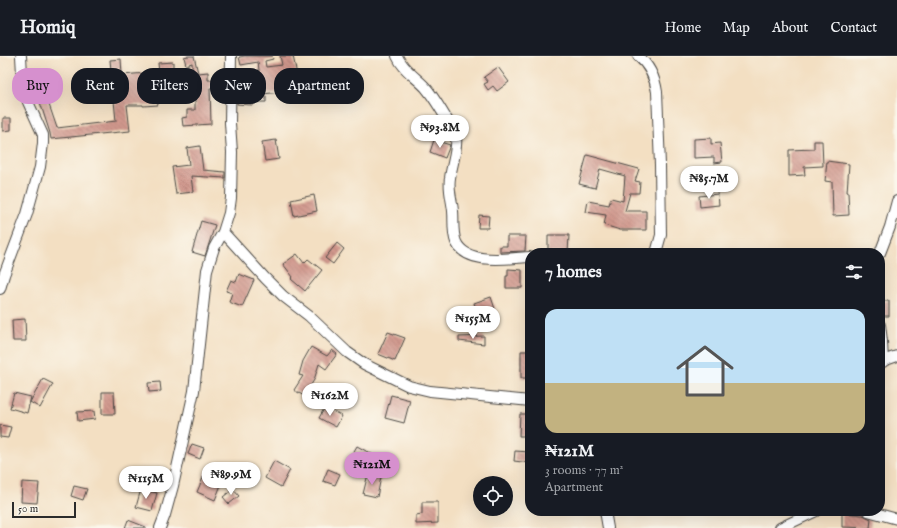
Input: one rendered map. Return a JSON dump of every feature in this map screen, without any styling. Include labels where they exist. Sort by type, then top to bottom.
[{"type":"street","points":[[0,289],[27,214],[40,167],[43,143],[43,135],[28,102],[22,74],[22,56]]},
{"type":"street","points":[[160,528],[174,486],[194,391],[207,270],[214,248],[223,232],[229,213],[231,198],[231,56]]},
{"type":"street","points":[[397,56],[411,75],[426,88],[456,135],[457,142],[451,168],[449,190],[453,210],[454,234],[456,242],[469,255],[480,258],[525,257]]},
{"type":"street","points":[[638,56],[651,71],[657,92],[661,235],[657,248]]},
{"type":"street","points":[[882,248],[890,227],[897,201]]},
{"type":"street","points":[[223,232],[283,296],[309,316],[347,352],[364,364],[409,386],[430,391],[525,400]]},
{"type":"street","points":[[885,361],[897,356]]},
{"type":"street","points":[[606,516],[608,528]]},
{"type":"street","points":[[780,528],[805,516]]},
{"type":"street","points":[[885,516],[897,519]]},
{"type":"building","points":[[194,56],[197,68],[192,68],[192,63],[186,65],[184,57]]},
{"type":"building","points":[[272,56],[273,59],[265,61],[266,67],[282,65],[280,56],[293,56],[296,68],[274,68],[274,93],[266,94],[266,68],[259,68],[258,62],[241,65],[239,57]]},
{"type":"building","points":[[121,59],[122,68],[111,68],[110,60]]},
{"type":"building","points":[[173,62],[173,68],[159,68],[158,63]]},
{"type":"building","points":[[498,67],[509,82],[497,91],[493,86],[488,90],[484,84],[488,82],[484,77]]},
{"type":"building","points":[[208,72],[208,80],[210,80],[211,124],[183,126],[182,118],[187,117],[187,110],[195,110],[195,104],[202,104],[202,73]]},
{"type":"building","points":[[129,74],[137,74],[137,104],[158,105],[127,105],[130,131],[51,139],[41,104],[49,104],[57,128],[116,121],[114,104],[129,104]]},
{"type":"building","points":[[3,118],[11,118],[11,130],[3,131]]},
{"type":"building","points":[[711,138],[711,144],[720,143],[722,162],[714,163],[714,157],[694,158],[694,139]]},
{"type":"building","points":[[276,140],[279,159],[265,161],[262,142]]},
{"type":"building","points":[[434,140],[450,145],[445,158],[430,152]]},
{"type":"building","points":[[814,141],[822,141],[823,166],[804,167],[805,175],[789,176],[789,150],[814,149]]},
{"type":"building","points":[[200,146],[203,170],[225,172],[225,178],[191,176],[193,192],[176,194],[172,167],[189,165],[187,148]]},
{"type":"building","points":[[587,155],[639,169],[635,181],[640,182],[639,193],[630,193],[625,211],[646,211],[646,230],[620,230],[604,225],[606,215],[586,212],[588,201],[609,205],[611,198],[623,201],[625,176],[600,169],[595,188],[579,184]]},
{"type":"building","points":[[827,161],[849,164],[847,192],[849,215],[833,216],[832,182],[825,181]]},
{"type":"building","points":[[718,194],[719,205],[700,207],[699,196]]},
{"type":"building","points":[[314,195],[317,211],[294,216],[291,200]]},
{"type":"building","points":[[479,215],[489,216],[488,228],[478,228]]},
{"type":"building","points":[[201,221],[215,225],[205,256],[192,252]]},
{"type":"building","points":[[548,235],[569,235],[568,248],[548,248]]},
{"type":"building","points":[[507,236],[526,236],[525,251],[500,252],[500,246],[507,246]]},
{"type":"building","points":[[337,243],[344,249],[333,264],[325,258]]},
{"type":"building","points":[[297,254],[304,263],[308,259],[322,270],[305,291],[291,279],[293,277],[283,264]]},
{"type":"building","points":[[508,269],[522,270],[522,288],[506,288],[506,276],[508,276]]},
{"type":"building","points":[[239,274],[254,280],[242,307],[229,302],[232,293],[226,291],[231,280],[236,282]]},
{"type":"building","points":[[491,297],[497,315],[496,324],[484,322],[485,317],[480,319],[474,303]]},
{"type":"building","points":[[885,301],[889,301],[889,316],[885,316]]},
{"type":"building","points":[[25,319],[26,341],[13,341],[12,320]]},
{"type":"building","points":[[388,332],[405,338],[395,361],[378,354]]},
{"type":"building","points":[[484,336],[484,344],[459,341],[459,337]]},
{"type":"building","points":[[311,347],[327,356],[332,350],[337,354],[326,369],[319,364],[314,380],[304,396],[294,390],[303,376],[299,375],[303,361]]},
{"type":"building","points":[[521,351],[525,351],[525,378],[521,378]]},
{"type":"building","points":[[43,379],[53,384],[40,408],[30,402]]},
{"type":"building","points":[[160,382],[161,391],[149,392],[148,383]]},
{"type":"building","points":[[102,392],[114,392],[115,414],[102,414]]},
{"type":"building","points":[[14,393],[31,397],[27,413],[10,408]]},
{"type":"building","points":[[391,395],[410,400],[404,423],[385,418]]},
{"type":"building","points":[[325,407],[342,416],[336,427],[319,418]]},
{"type":"building","points":[[94,411],[95,419],[78,421],[77,412]]},
{"type":"building","points":[[520,414],[525,414],[525,436],[519,436]]},
{"type":"building","points":[[0,425],[11,427],[8,438],[0,437]]},
{"type":"building","points":[[192,444],[204,448],[200,459],[188,454]]},
{"type":"building","points":[[357,446],[377,457],[370,469],[350,458]]},
{"type":"building","points":[[515,451],[525,452],[525,462],[514,461]]},
{"type":"building","points":[[274,461],[290,470],[281,487],[265,478]]},
{"type":"building","points":[[328,469],[340,474],[335,485],[323,481]]},
{"type":"building","points":[[205,473],[223,480],[215,500],[197,492]]},
{"type":"building","points":[[368,474],[381,477],[377,497],[363,494]]},
{"type":"building","points":[[22,482],[39,483],[37,503],[21,502]]},
{"type":"building","points":[[74,486],[87,489],[83,500],[71,496]]},
{"type":"building","points":[[141,489],[157,493],[152,511],[136,507]]},
{"type":"building","points":[[233,489],[239,496],[229,504],[223,497]]},
{"type":"building","points":[[422,502],[438,502],[438,523],[416,524],[416,515],[422,514]]},
{"type":"building","points":[[842,516],[865,516],[871,519],[870,528],[842,527]]},
{"type":"building","points":[[128,520],[146,527],[146,528],[125,528]]}]
